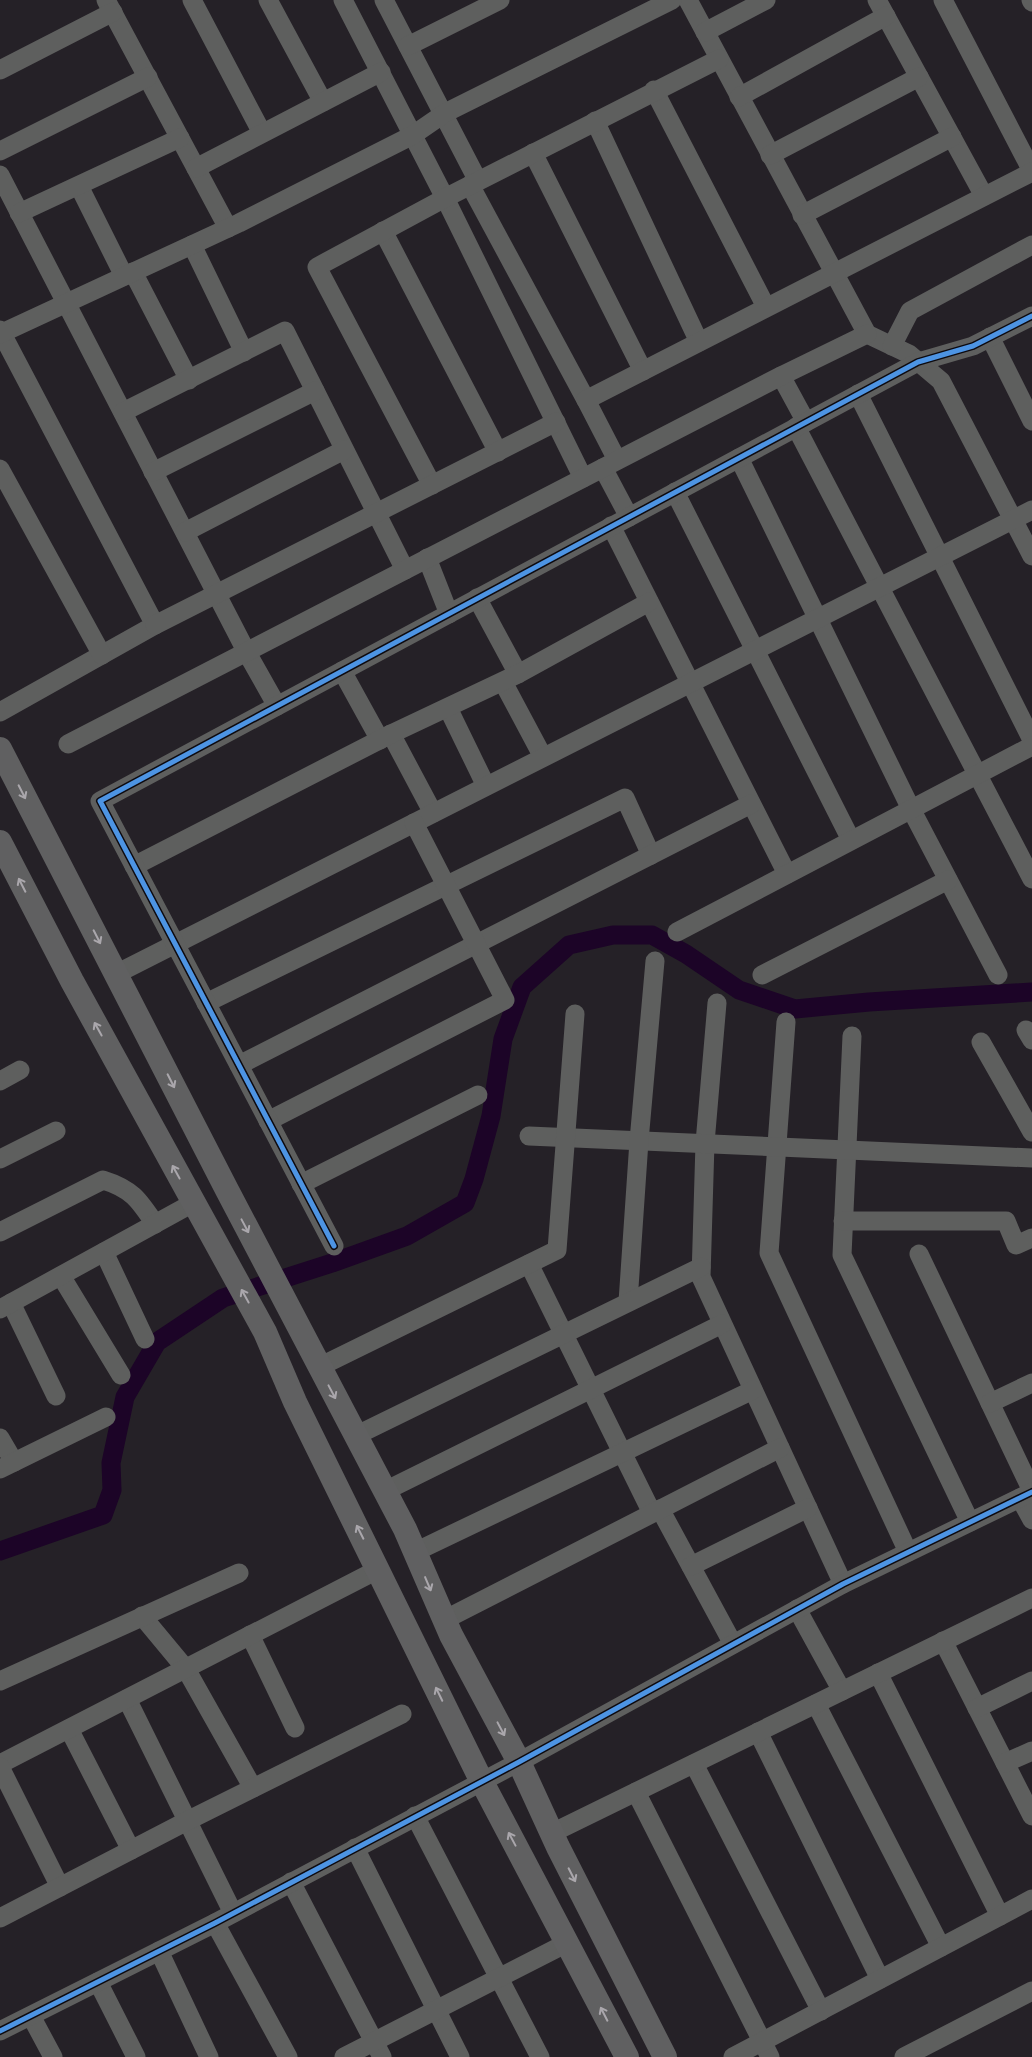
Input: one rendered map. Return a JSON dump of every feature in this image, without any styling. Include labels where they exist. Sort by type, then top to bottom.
[{"type":"main road","points":[[0,749],[385,1491],[415,1552],[444,1620],[519,1762],[552,1833],[665,2057]]},
{"type":"main road","points":[[0,842],[72,982],[265,1332],[295,1402],[379,1569],[482,1782],[627,2057]]},
{"type":"street","points":[[192,0],[262,134]]},
{"type":"street","points":[[268,0],[323,102]]},
{"type":"street","points":[[343,0],[445,198],[583,478]]},
{"type":"street","points":[[384,0],[444,113],[474,183],[586,400],[629,517]]},
{"type":"street","points":[[408,46],[467,7],[500,0]]},
{"type":"street","points":[[156,625],[1,332],[228,228],[413,135],[444,113],[672,0]]},
{"type":"street","points":[[688,0],[867,334],[909,354],[941,381],[1032,556]]},
{"type":"street","points":[[705,32],[766,0]]},
{"type":"street","points":[[586,400],[1032,171],[943,0]]},
{"type":"street","points":[[0,70],[109,6],[228,228]]},
{"type":"street","points":[[739,97],[881,8],[984,196]]},
{"type":"street","points":[[432,485],[317,267],[445,198],[654,90],[719,59]]},
{"type":"street","points":[[196,168],[381,72]]},
{"type":"street","points":[[0,151],[148,77]]},
{"type":"street","points":[[770,155],[920,77]]},
{"type":"street","points":[[654,90],[766,307]]},
{"type":"street","points":[[595,121],[699,342]]},
{"type":"street","points":[[802,215],[952,136]]},
{"type":"street","points":[[19,213],[180,138]]},
{"type":"street","points":[[533,153],[643,371]]},
{"type":"street","points":[[0,175],[246,651],[277,706]]},
{"type":"street","points":[[79,186],[189,380]]},
{"type":"street","points":[[383,231],[498,452]]},
{"type":"street","points":[[192,244],[244,352]]},
{"type":"street","points":[[892,346],[910,311],[1032,245]]},
{"type":"street","points":[[334,1246],[100,801],[918,362],[973,346],[1032,316]]},
{"type":"street","points":[[123,412],[284,331],[405,570]]},
{"type":"street","points":[[68,744],[781,376],[867,334]]},
{"type":"street","points":[[990,337],[1032,421]]},
{"type":"street","points":[[781,376],[801,424],[880,587],[1032,879]]},
{"type":"street","points":[[154,472],[315,391]]},
{"type":"street","points":[[858,394],[1032,740]]},
{"type":"street","points":[[0,712],[156,625],[556,422]]},
{"type":"street","points":[[185,532],[344,450]]},
{"type":"street","points":[[739,458],[911,809],[998,975]]},
{"type":"street","points":[[0,469],[102,655]]},
{"type":"street","points":[[675,492],[851,840]]},
{"type":"street","points":[[116,974],[1032,510]]},
{"type":"street","points":[[611,526],[787,874]]},
{"type":"street","points":[[427,558],[449,614]]},
{"type":"street","points":[[477,598],[543,758]]},
{"type":"street","points":[[134,866],[386,737],[510,678],[649,602]]},
{"type":"street","points":[[342,671],[433,813]]},
{"type":"street","points":[[448,708],[486,786]]},
{"type":"street","points":[[677,932],[1032,746]]},
{"type":"street","points":[[206,1002],[624,798],[651,855]]},
{"type":"street","points":[[239,1065],[751,804]]},
{"type":"street","points":[[268,1121],[505,1000],[414,823]]},
{"type":"street","points":[[762,975],[948,880]]},
{"type":"street","points":[[628,1302],[639,1141],[655,961]]},
{"type":"street","points":[[717,1002],[705,1144],[701,1277],[843,1584]]},
{"type":"street","points":[[319,1366],[558,1250],[575,1014]]},
{"type":"street","points":[[786,1022],[769,1253],[908,1552]]},
{"type":"street","points":[[852,1036],[842,1255],[970,1522]]},
{"type":"street","points":[[982,1042],[1032,1132]]},
{"type":"street","points":[[0,1080],[20,1070]]},
{"type":"street","points":[[301,1184],[478,1095]]},
{"type":"street","points":[[0,1159],[56,1131]]},
{"type":"street","points":[[529,1136],[1032,1158]]},
{"type":"street","points":[[0,1232],[103,1180],[121,1185],[138,1198],[155,1224]]},
{"type":"street","points":[[56,1396],[6,1306],[193,1203]]},
{"type":"street","points":[[844,1221],[1006,1221],[1016,1245],[1032,1238]]},
{"type":"street","points":[[104,1252],[145,1339]]},
{"type":"street","points":[[919,1254],[990,1403],[1028,1494],[1032,1520]]},
{"type":"street","points":[[528,1264],[622,1453],[691,1566],[733,1644]]},
{"type":"street","points":[[356,1436],[701,1267]]},
{"type":"street","points":[[61,1276],[121,1375]]},
{"type":"street","points":[[385,1491],[722,1324]]},
{"type":"street","points":[[990,1403],[1032,1382]]},
{"type":"street","points":[[415,1552],[753,1390]]},
{"type":"street","points":[[0,1438],[7,1465],[106,1417]]},
{"type":"street","points":[[444,1620],[780,1448]]},
{"type":"street","points":[[0,2031],[215,1923],[482,1782],[843,1584],[1028,1494]]},
{"type":"street","points":[[691,1566],[808,1508]]},
{"type":"street","points":[[60,1887],[0,1765],[379,1569]]},
{"type":"street","points":[[0,1681],[239,1572]]},
{"type":"street","points":[[552,1833],[1032,1598]]},
{"type":"street","points":[[797,1609],[842,1691]]},
{"type":"street","points":[[142,1616],[186,1669],[252,1788]]},
{"type":"street","points":[[250,1635],[294,1728]]},
{"type":"street","points":[[943,1642],[1032,1816]]},
{"type":"street","points":[[878,1673],[1000,1916]]},
{"type":"street","points":[[977,1708],[1032,1681]]},
{"type":"street","points":[[126,1700],[233,1913]]},
{"type":"street","points":[[816,1704],[941,1947]]},
{"type":"street","points":[[1,1915],[402,1714]]},
{"type":"street","points":[[69,1729],[131,1850]]},
{"type":"street","points":[[758,1732],[880,1979]]},
{"type":"street","points":[[1005,1763],[1032,1751]]},
{"type":"street","points":[[694,1764],[821,2011]]},
{"type":"street","points":[[636,1792],[766,2049]]},
{"type":"street","points":[[415,1816],[540,2057]]},
{"type":"street","points":[[355,1848],[460,2057]]},
{"type":"street","points":[[292,1882],[378,2049]]},
{"type":"street","points":[[734,2057],[766,2049],[821,2011],[1000,1916],[1029,1906]]},
{"type":"street","points":[[215,1923],[288,2057]]},
{"type":"street","points":[[344,2057],[378,2049],[436,2010],[568,1943]]},
{"type":"street","points":[[159,1951],[209,2057]]},
{"type":"street","points":[[98,1982],[136,2057]]},
{"type":"street","points":[[904,2057],[1032,1991]]},
{"type":"street","points":[[31,2016],[53,2057]]},
{"type":"waterway","points":[[0,1551],[103,1515],[112,1490],[111,1463],[125,1397],[157,1342],[223,1298],[332,1263],[407,1236],[465,1203],[474,1179],[491,1116],[503,1039],[522,987],[569,945],[613,935],[652,935],[686,954],[739,990],[795,1009],[869,1002],[1032,992]]},
{"type":"cycle path","points":[[334,1246],[100,801],[918,362],[973,346],[1032,316]]},
{"type":"cycle path","points":[[0,2031],[215,1923],[519,1762],[843,1584],[1032,1492]]}]
